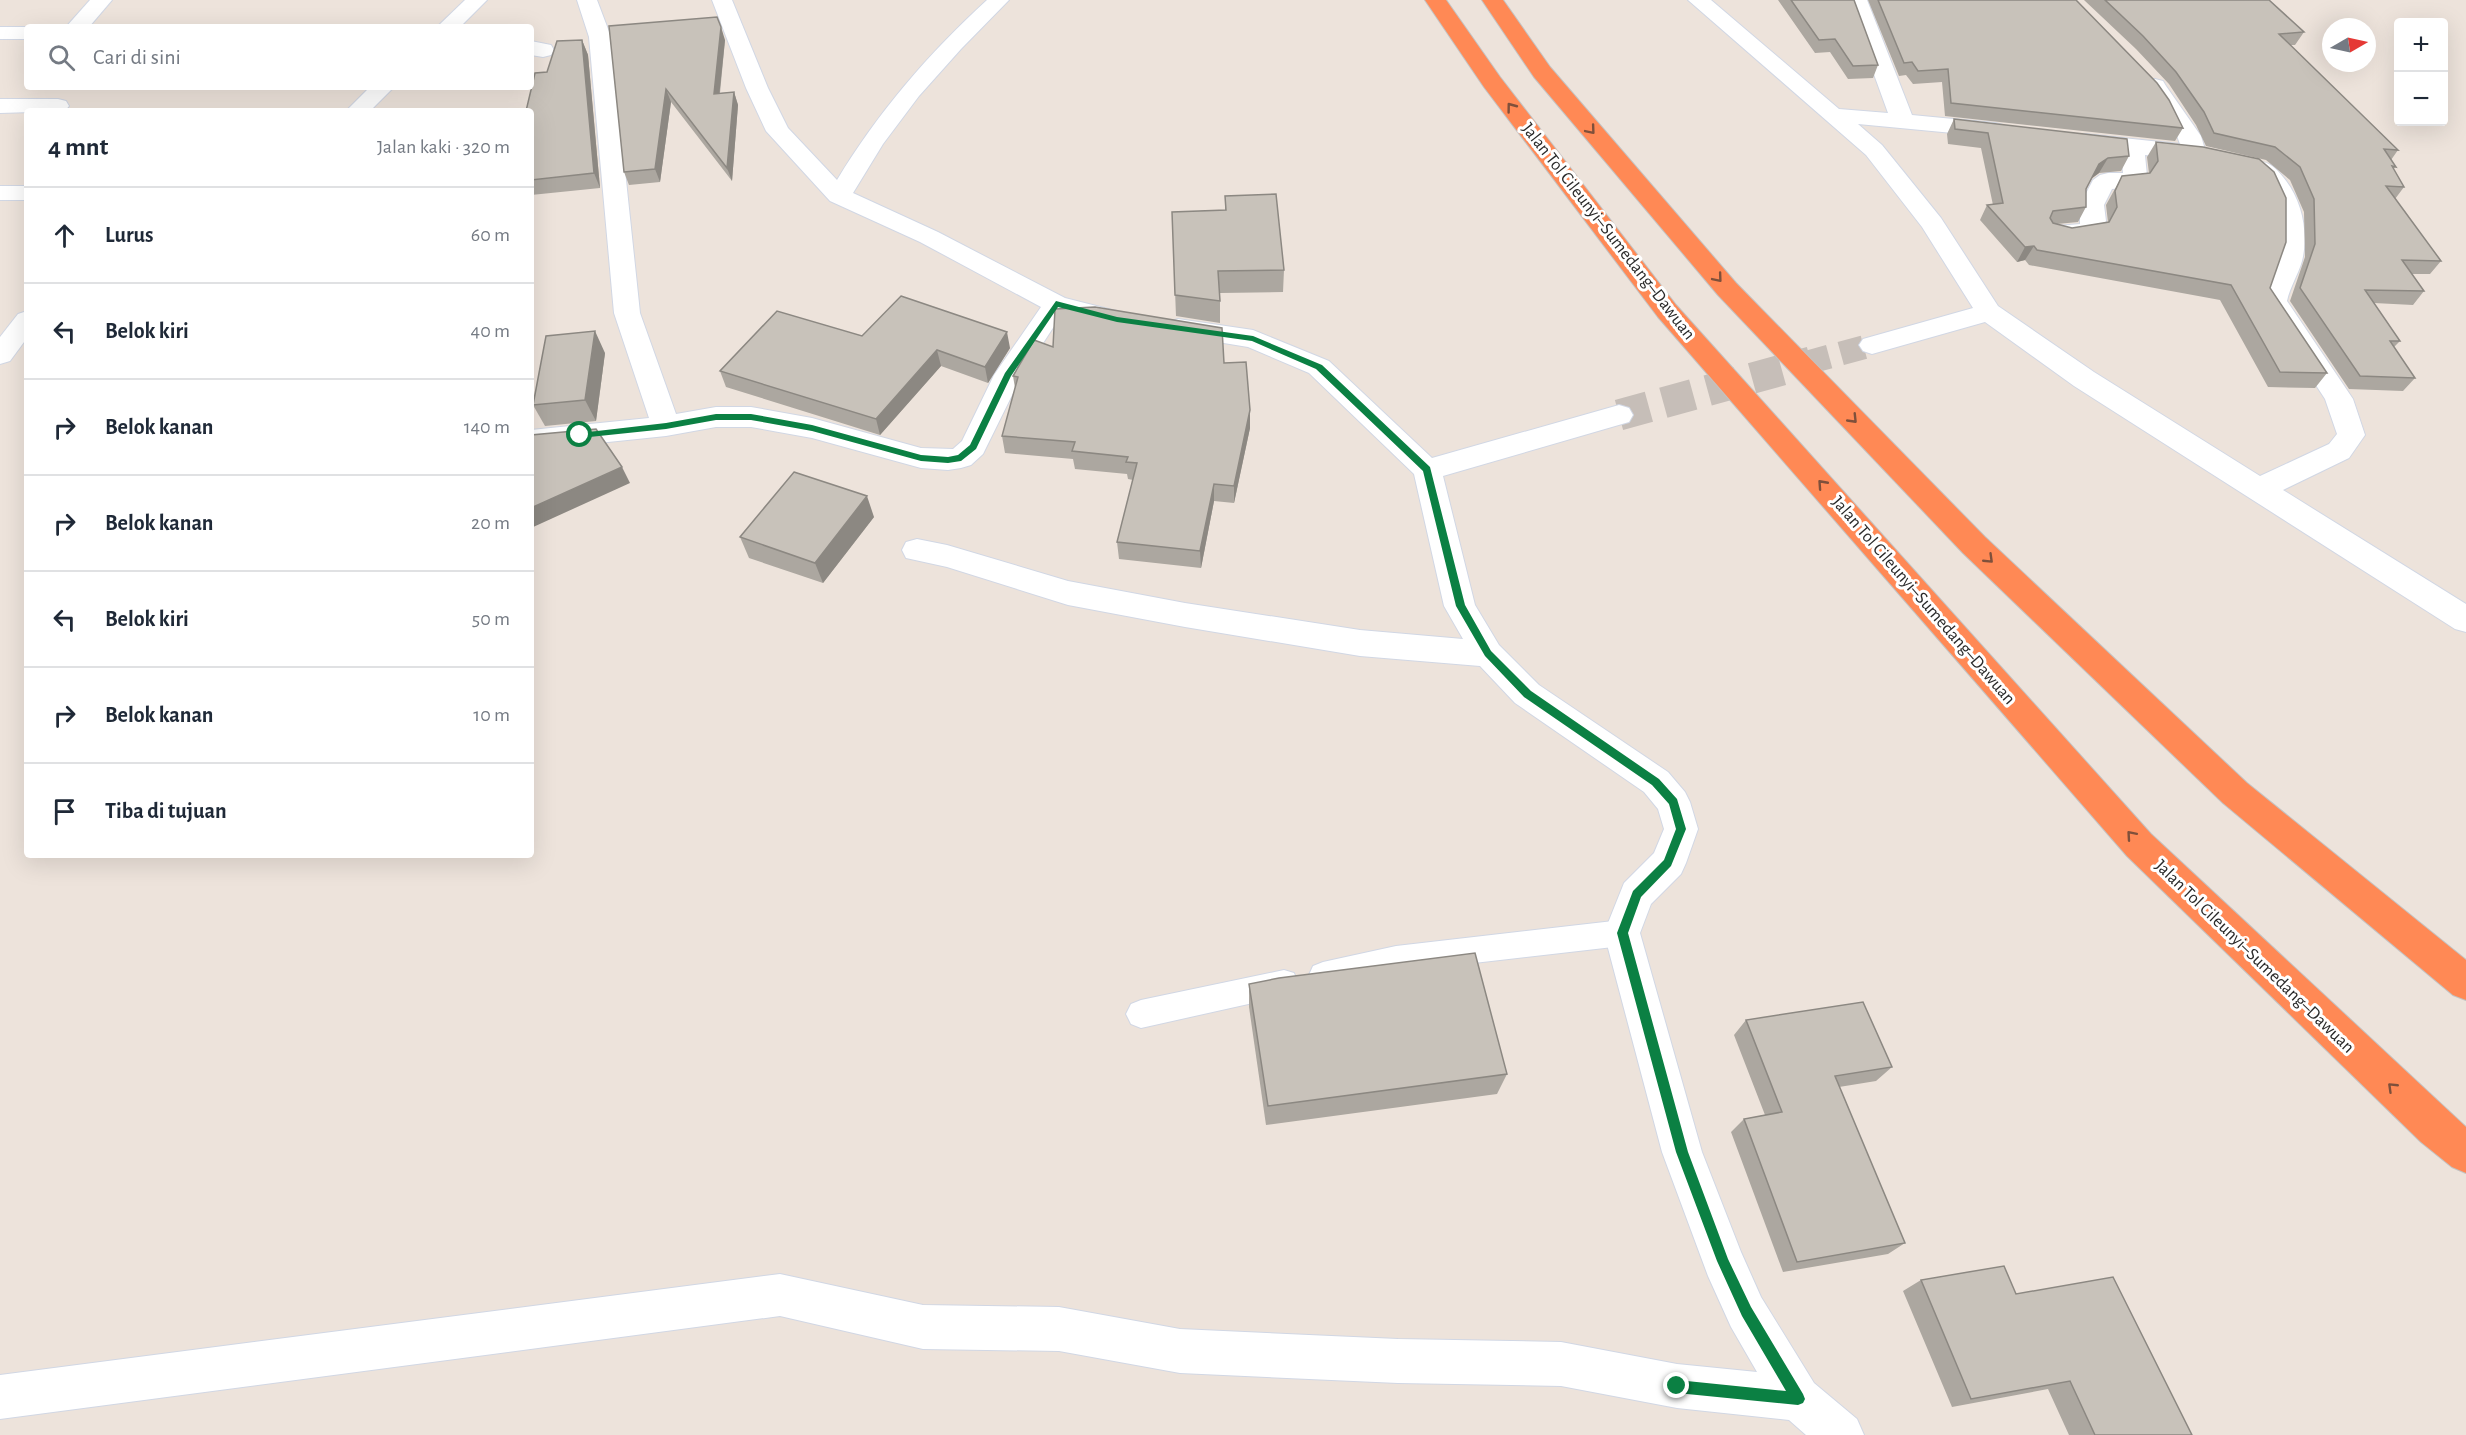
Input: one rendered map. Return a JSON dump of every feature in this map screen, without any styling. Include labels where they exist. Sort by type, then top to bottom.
[{"type":"highway","name":"Jalan Tol Cileunyi–Sumedang–Dawuan","points":[[1436,0],[1492,82],[1667,311],[2139,845],[2434,1128],[2466,1153]]},
{"type":"highway","points":[[1492,0],[1542,72],[1727,289],[1974,545],[2235,793],[2466,983]]},
{"type":"highway","points":[[2430,953],[2466,978]]},
{"type":"highway","points":[[2434,1128],[2466,1158]]},
{"type":"street","points":[[80,24],[102,0]]},
{"type":"street","points":[[451,24],[477,0]]},
{"type":"street","points":[[587,0],[600,37],[627,313],[666,426]]},
{"type":"street","points":[[722,0],[757,88],[778,131],[839,196],[929,237],[1056,304],[1145,323],[1253,339],[1319,367],[1426,470],[1460,606],[1488,654],[1527,694],[1656,782],[1673,802],[1681,829],[1668,863],[1637,894],[1622,933],[1682,1152],[1719,1251],[1746,1312],[1798,1399],[1841,1435]]},
{"type":"street","points":[[839,196],[860,159],[908,94],[963,32],[999,0]]},
{"type":"street","points":[[1698,0],[1874,150],[1932,223],[1989,312],[2084,379],[2466,620]]},
{"type":"street","points":[[1857,0],[1902,120]]},
{"type":"street","points":[[0,33],[24,33]]},
{"type":"street","points":[[2141,70],[2189,136],[2215,157]]},
{"type":"street","points":[[360,108],[380,90]]},
{"type":"street","points":[[0,106],[58,106]]},
{"type":"street","points":[[1832,115],[2012,132]]},
{"type":"street","points":[[2059,137],[2215,157],[2258,166],[2277,182],[2290,212],[2290,257],[2274,301],[2285,324],[2334,389],[2349,421],[2351,435],[2339,451],[2259,489]]},
{"type":"street","points":[[2056,232],[2090,231],[2094,221],[2092,204],[2102,185],[2108,180],[2131,181],[2135,176],[2132,146]]},
{"type":"street","points":[[0,193],[24,193]]},
{"type":"street","points":[[534,440],[666,426],[716,417],[751,417],[812,428],[921,458],[948,460],[961,458],[974,447],[1008,375],[1056,304]]},
{"type":"street","points":[[1872,345],[1989,312]]},
{"type":"street","points":[[0,355],[24,324]]},
{"type":"street","points":[[1426,470],[1619,415]]},
{"type":"street","points":[[917,550],[948,556],[1068,593],[1173,613],[1360,643],[1488,654]]},
{"type":"street","points":[[0,1397],[780,1295],[923,1327],[1059,1329],[1180,1350],[1398,1361],[1561,1364],[1677,1386],[1798,1399]]},
{"type":"lane","points":[[1141,1014],[1396,959],[1622,933]]},
{"type":"building","points":[[1791,0],[1854,0],[1878,65],[1853,66],[1835,39],[1819,40]]},
{"type":"building","points":[[1878,0],[2076,0],[2157,83],[2169,100],[2183,128],[1951,103],[1948,69],[1918,71],[1912,62],[1904,63]]},
{"type":"building","points":[[2105,0],[2269,0],[2304,32],[2279,34],[2398,150],[2384,149],[2396,167],[2392,166],[2404,187],[2386,186],[2441,261],[2402,260],[2424,291],[2365,290],[2400,341],[2390,341],[2415,378],[2360,376],[2300,288],[2315,244],[2314,199],[2300,167],[2275,147],[2214,133],[2204,112],[2176,72]]},
{"type":"building","points":[[717,17],[721,27],[714,94],[734,92],[727,168],[666,89],[655,169],[624,172],[609,26]]},
{"type":"building","points":[[582,40],[594,173],[534,180],[534,108],[527,108],[531,90],[534,90],[535,73],[547,72],[557,41]]},
{"type":"building","points":[[1954,119],[2127,139],[2129,156],[2108,158],[2099,164],[2086,189],[2086,207],[2053,211],[2050,218],[2053,223],[2072,228],[2109,222],[2117,207],[2115,191],[2122,176],[2150,173],[2158,161],[2156,142],[2203,147],[2259,159],[2274,172],[2286,198],[2286,242],[2270,288],[2327,373],[2280,372],[2231,285],[2037,250],[2034,246],[2025,247],[1987,205],[2003,203],[1988,133],[1955,129]]},
{"type":"building","points":[[1276,194],[1284,270],[1218,271],[1220,301],[1175,295],[1172,212],[1226,210],[1225,196]]},
{"type":"building","points":[[901,296],[1007,332],[985,367],[937,350],[876,419],[720,371],[777,311],[862,336]]},
{"type":"building","points":[[1095,307],[1222,328],[1224,363],[1246,362],[1250,410],[1234,486],[1214,484],[1200,551],[1117,542],[1137,463],[1126,462],[1128,457],[1072,451],[1075,442],[1002,436],[1018,377],[1013,376],[1034,340],[1053,347],[1055,309]]},
{"type":"building","points":[[595,331],[585,400],[534,405],[546,336]]},
{"type":"building","points":[[596,429],[622,467],[534,507],[534,435]]},
{"type":"building","points":[[794,472],[867,496],[815,563],[740,537]]},
{"type":"building","points":[[1475,953],[1507,1074],[1268,1106],[1249,984],[1279,978]]},
{"type":"building","points":[[1863,1002],[1892,1067],[1835,1076],[1905,1243],[1797,1262],[1744,1119],[1782,1112],[1746,1020]]},
{"type":"building","points":[[2004,1266],[2016,1294],[2113,1277],[2192,1435],[2095,1435],[2070,1381],[1971,1399],[1921,1280]]},
{"type":"tunnel","points":[[1806,363],[1872,345]]},
{"type":"tunnel","points":[[1619,415],[1811,362]]},
{"type":"route","points":[[580,435],[666,426],[716,417],[751,417],[812,428],[921,458],[948,460],[961,458],[974,447],[1008,375],[1056,304],[1117,319],[1253,339],[1319,367],[1426,470],[1460,606],[1488,654],[1527,694],[1656,782],[1673,802],[1681,829],[1668,863],[1637,894],[1622,933],[1682,1152],[1723,1261],[1746,1312],[1798,1399],[1677,1386]]}]
